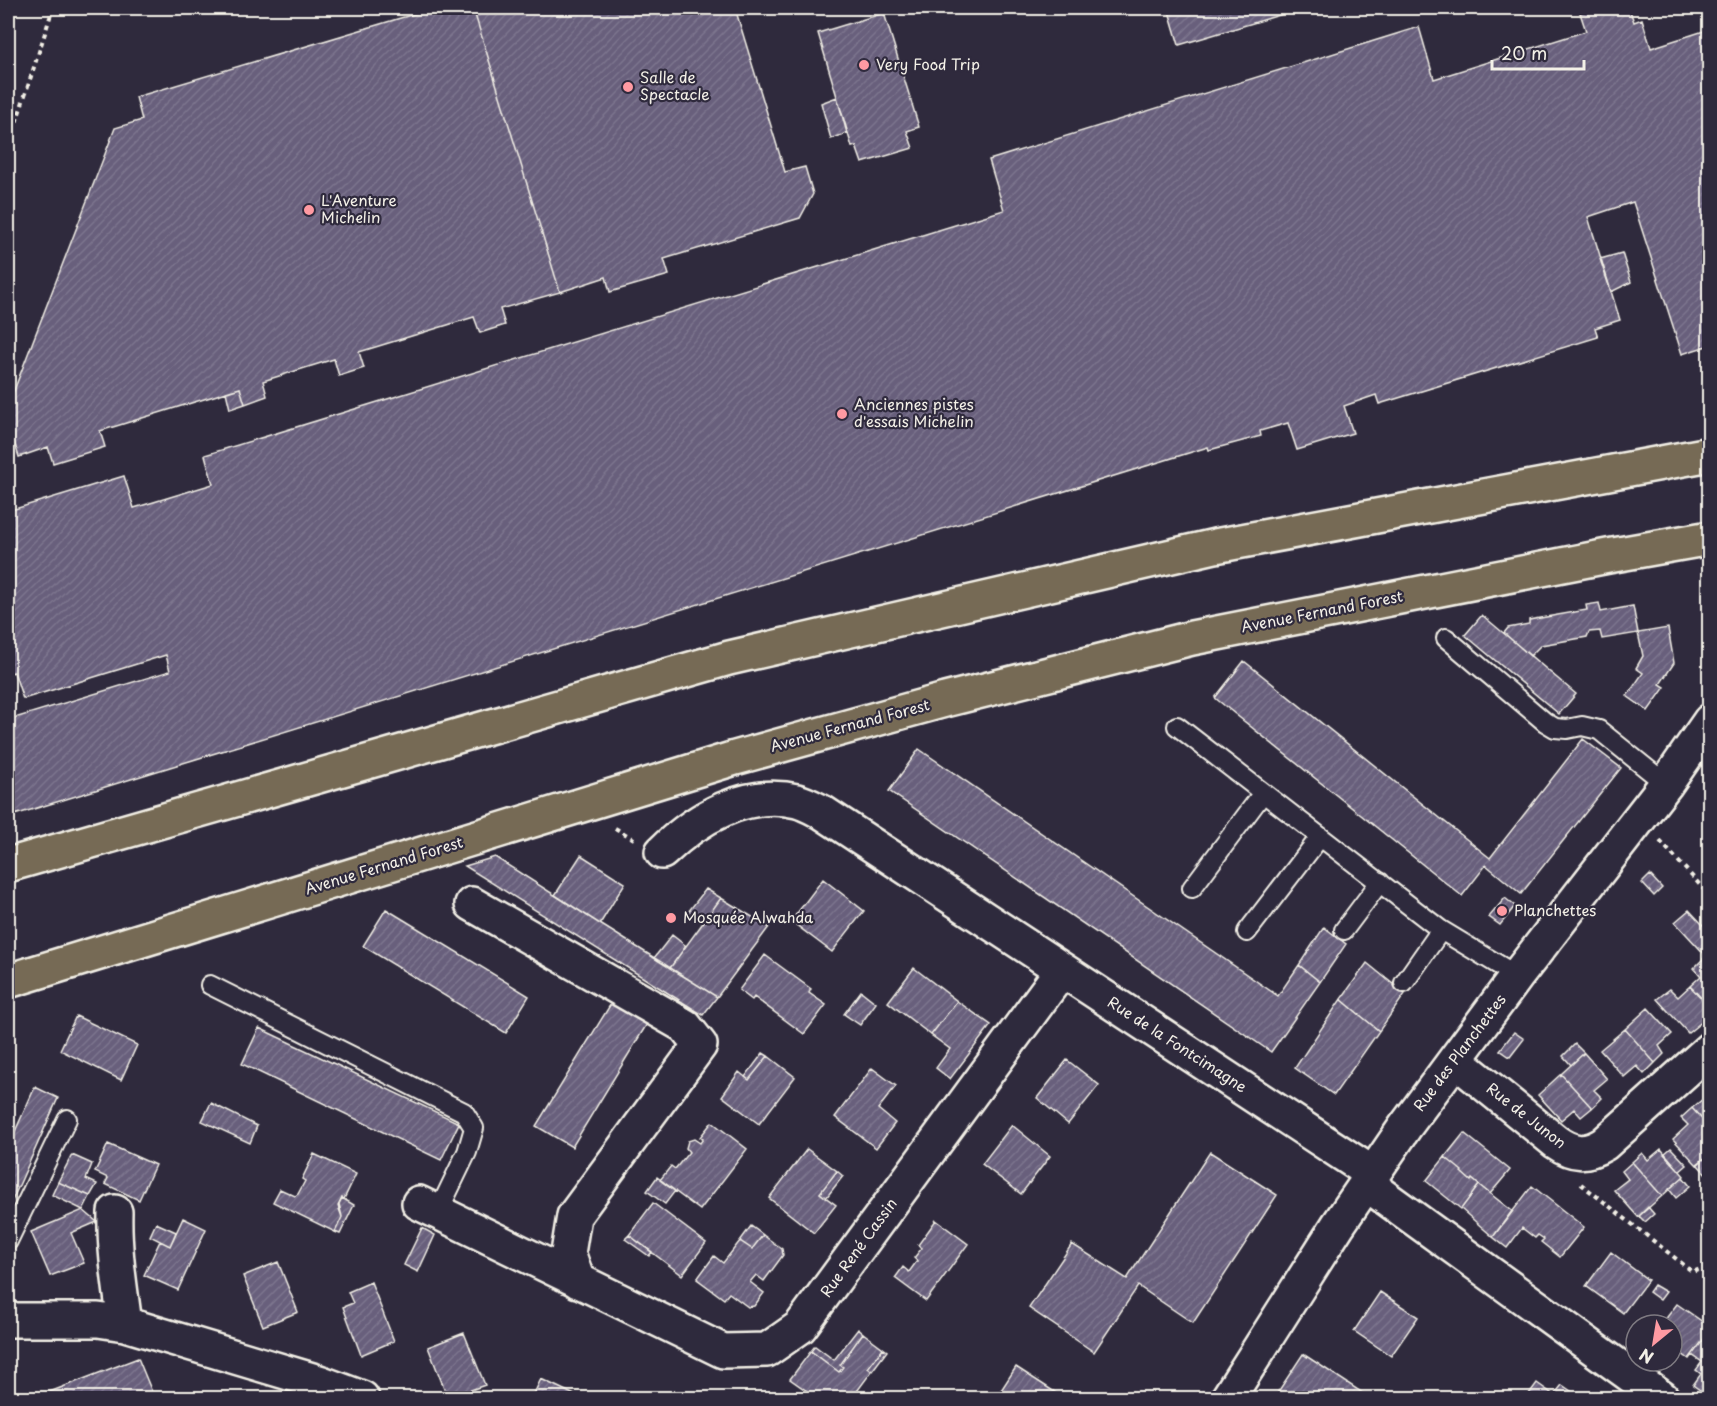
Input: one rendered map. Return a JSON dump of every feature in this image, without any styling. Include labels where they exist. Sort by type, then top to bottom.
[{"type":"main road","points":[[8,865],[729,658],[1215,546],[1710,454]]},
{"type":"main road","name":"Avenue Fernand Forest","points":[[8,981],[735,758],[945,700],[1192,638],[1710,538]]},
{"type":"street","name":"Rue des Planchettes","points":[[1228,1398],[1338,1224],[1405,1126],[1517,976],[1666,784],[1710,721]]},
{"type":"street","name":"Rue de la Fontcimagne","points":[[662,852],[696,823],[720,810],[744,802],[770,797],[798,801],[822,812],[1360,1166],[1379,1193],[1662,1398]]},
{"type":"street","points":[[472,904],[685,1026],[700,1045],[574,1216],[568,1253],[578,1281]]},
{"type":"street","name":"Rue René Cassin","points":[[428,1207],[723,1351],[767,1350],[800,1327],[1062,970]]},
{"type":"street","name":"Rue de Junon","points":[[1455,1060],[1556,1142],[1574,1152],[1585,1152],[1604,1144],[1710,1049]]},
{"type":"street","points":[[115,1212],[114,1238],[125,1324]]},
{"type":"street","points":[[8,1320],[98,1320],[125,1324],[319,1382],[362,1398]]},
{"type":"lane","points":[[1446,638],[1545,722],[1555,728],[1567,729],[1582,726],[1599,730],[1666,784]]},
{"type":"lane","points":[[1177,726],[1441,930],[1517,976]]},
{"type":"lane","points":[[1192,888],[1263,793]]},
{"type":"lane","points":[[1247,932],[1320,837]]},
{"type":"lane","points":[[1344,930],[1380,882]]},
{"type":"lane","points":[[1404,983],[1441,930]]},
{"type":"lane","points":[[210,986],[464,1112],[474,1128],[467,1152],[428,1207]]},
{"type":"lane","points":[[8,1241],[67,1119]]},
{"type":"path","points":[[8,148],[53,8]]},
{"type":"path","points":[[600,800],[608,823],[648,847],[662,852]]},
{"type":"path","points":[[1666,848],[1710,896]]},
{"type":"path","points":[[1574,1152],[1572,1177],[1693,1272],[1710,1265]]},
{"type":"building","name":"L'Aventure Michelin","points":[[434,8],[473,8],[560,292],[500,309],[505,325],[480,333],[474,317],[359,352],[364,368],[339,376],[334,359],[263,381],[267,396],[245,404],[240,388],[100,431],[105,447],[53,463],[48,447],[19,457],[8,423],[8,406],[115,128],[142,120],[136,97]]},
{"type":"building","name":"Salle de Spectacle","points":[[473,8],[735,8],[785,172],[805,167],[813,194],[800,218],[664,259],[669,275],[610,292],[606,277],[560,292]]},
{"type":"building","points":[[1168,8],[1303,8],[1179,45]]},
{"type":"building","name":"Anciennes pistes d'essais Michelin","points":[[1600,8],[1629,8],[1634,22],[1642,19],[1651,48],[1707,30],[1701,11],[1710,8],[1710,345],[1682,354],[1633,202],[1588,217],[1620,320],[1595,328],[1598,337],[1379,404],[1376,395],[1344,406],[1353,433],[1297,450],[1288,423],[1260,431],[1261,436],[1209,450],[1208,447],[8,817],[8,720],[170,671],[166,655],[23,699],[14,672],[8,674],[8,511],[124,476],[134,508],[213,484],[205,455],[1004,210],[989,160],[1419,27],[1434,79],[1586,31],[1580,13]]},
{"type":"building","name":"Very Food Trip","points":[[884,13],[919,127],[907,131],[913,148],[862,163],[856,146],[852,147],[818,33]]},
{"type":"building","points":[[837,97],[847,133],[831,139],[821,103]]},
{"type":"building","points":[[1622,253],[1631,282],[1611,292],[1600,259]]},
{"type":"building","points":[[240,388],[245,404],[230,409],[226,392]]},
{"type":"building","points":[[1599,603],[1601,612],[1633,606],[1638,633],[1602,639],[1600,631],[1589,632],[1587,637],[1541,645],[1530,656],[1504,633],[1508,628],[1529,624],[1529,620],[1587,610],[1586,605]]},
{"type":"building","points":[[1482,615],[1576,694],[1559,714],[1465,635]]},
{"type":"building","points":[[1668,628],[1674,663],[1660,684],[1665,687],[1648,711],[1627,696],[1643,673],[1636,668],[1643,656],[1638,633]]},
{"type":"building","points":[[1244,661],[1490,858],[1583,739],[1621,768],[1521,894],[1486,865],[1462,896],[1215,698]]},
{"type":"building","points":[[919,749],[1278,996],[1299,965],[1320,982],[1271,1052],[889,791]]},
{"type":"building","points":[[581,855],[625,883],[600,924],[555,895]]},
{"type":"building","points":[[495,857],[717,997],[703,1015],[465,866]]},
{"type":"building","points":[[1650,875],[1662,888],[1654,896],[1642,883]]},
{"type":"building","points":[[823,879],[864,911],[832,952],[791,921]]},
{"type":"building","points":[[706,889],[721,898],[703,923],[688,912]]},
{"type":"building","points":[[721,898],[769,927],[717,997],[670,968]]},
{"type":"building","name":"Planchettes","points":[[1505,898],[1515,906],[1500,925],[1489,917]]},
{"type":"building","points":[[386,909],[529,996],[506,1033],[363,946]]},
{"type":"building","points":[[1689,910],[1703,925],[1710,920],[1710,960],[1675,922]]},
{"type":"building","points":[[1324,927],[1346,944],[1320,982],[1299,965]]},
{"type":"building","points":[[672,935],[686,946],[670,968],[654,958]]},
{"type":"building","points":[[765,955],[811,989],[809,993],[826,1005],[804,1034],[754,997],[752,1000],[739,990]]},
{"type":"building","points":[[1706,956],[1710,960],[1710,1007],[1690,986],[1701,976],[1694,968]]},
{"type":"building","points":[[1367,963],[1405,994],[1379,1031],[1341,999]]},
{"type":"building","points":[[914,968],[957,1001],[931,1035],[888,1002]]},
{"type":"building","points":[[1690,986],[1710,1007],[1710,1015],[1688,1033],[1657,999],[1670,989],[1678,997]]},
{"type":"building","points":[[861,991],[876,1003],[860,1025],[844,1014]]},
{"type":"building","points":[[1341,999],[1379,1031],[1334,1095],[1295,1068]]},
{"type":"building","points":[[957,1001],[991,1025],[950,1079],[936,1068],[950,1049],[931,1035]]},
{"type":"building","points":[[612,1002],[647,1024],[572,1147],[536,1126]]},
{"type":"building","points":[[1648,1008],[1672,1034],[1659,1046],[1664,1054],[1655,1063],[1625,1029]]},
{"type":"building","points":[[76,1016],[137,1045],[121,1080],[60,1050]]},
{"type":"building","points":[[259,1028],[459,1123],[441,1160],[242,1064]]},
{"type":"building","points":[[1625,1029],[1655,1063],[1644,1074],[1637,1066],[1624,1077],[1600,1050]]},
{"type":"building","points":[[1514,1032],[1524,1039],[1510,1057],[1500,1050]]},
{"type":"building","points":[[1575,1044],[1584,1053],[1571,1065],[1563,1056]]},
{"type":"building","points":[[763,1053],[768,1056],[749,1080],[745,1077]]},
{"type":"building","points":[[1584,1053],[1607,1079],[1594,1090],[1602,1098],[1592,1108],[1561,1074]]},
{"type":"building","points":[[768,1056],[795,1077],[759,1124],[722,1096],[739,1072],[749,1080]]},
{"type":"building","points":[[1067,1060],[1099,1085],[1068,1124],[1037,1098]]},
{"type":"building","points":[[872,1068],[896,1086],[878,1109],[895,1123],[876,1148],[835,1117]]},
{"type":"building","points":[[1561,1074],[1592,1108],[1581,1117],[1574,1109],[1561,1120],[1538,1095]]},
{"type":"building","points":[[35,1087],[58,1098],[8,1210],[8,1147]]},
{"type":"building","points":[[1703,1099],[1710,1106],[1710,1128],[1692,1108]]},
{"type":"building","points":[[211,1103],[257,1126],[250,1143],[202,1121]]},
{"type":"building","points":[[1692,1108],[1710,1128],[1710,1154],[1697,1165],[1673,1139],[1688,1125],[1681,1118]]},
{"type":"building","points":[[712,1122],[747,1149],[700,1210],[660,1180],[671,1166],[675,1169],[689,1152],[686,1148],[688,1141],[694,1139],[700,1143],[703,1139],[700,1137]]},
{"type":"building","points":[[1012,1125],[1050,1156],[1021,1194],[982,1164]]},
{"type":"building","points":[[1464,1133],[1510,1170],[1490,1194],[1472,1179],[1471,1181],[1445,1157]]},
{"type":"building","points":[[108,1144],[155,1165],[139,1200],[105,1184],[108,1178],[95,1172]]},
{"type":"building","points":[[1671,1148],[1687,1165],[1680,1171],[1664,1154]]},
{"type":"building","points":[[807,1149],[837,1171],[820,1193],[836,1205],[814,1233],[769,1198]]},
{"type":"building","points":[[1661,1149],[1684,1176],[1662,1196],[1632,1162],[1642,1153],[1648,1160]]},
{"type":"building","points":[[1210,1152],[1277,1195],[1193,1323],[1138,1286],[1094,1352],[1029,1308],[1072,1244],[1127,1279]]},
{"type":"building","points":[[314,1154],[356,1174],[344,1199],[342,1198],[339,1204],[342,1217],[335,1232],[273,1202],[280,1189],[295,1196],[298,1194],[305,1181],[302,1179]]},
{"type":"building","points":[[1710,1154],[1710,1178],[1697,1164]]},
{"type":"building","points":[[72,1155],[92,1164],[86,1179],[97,1184],[90,1196],[58,1182]]},
{"type":"building","points":[[1445,1157],[1471,1181],[1472,1179],[1479,1185],[1461,1209],[1426,1181]]},
{"type":"building","points":[[1632,1162],[1662,1196],[1638,1217],[1614,1190],[1628,1179],[1622,1171]]},
{"type":"building","points":[[837,1171],[843,1176],[826,1198],[820,1193]]},
{"type":"building","points":[[657,1177],[675,1191],[665,1204],[647,1191]]},
{"type":"building","points":[[1683,1177],[1690,1186],[1676,1198],[1669,1189]]},
{"type":"building","points":[[58,1182],[90,1196],[83,1210],[52,1195]]},
{"type":"building","points":[[1479,1185],[1512,1211],[1493,1237],[1461,1209]]},
{"type":"building","points":[[1532,1186],[1584,1227],[1560,1257],[1541,1242],[1544,1239],[1538,1235],[1535,1238],[1522,1228],[1507,1248],[1493,1237]]},
{"type":"building","points":[[342,1198],[354,1205],[340,1234],[335,1232],[342,1217],[338,1206]]},
{"type":"building","points":[[653,1203],[706,1243],[682,1275],[629,1235]]},
{"type":"building","points":[[1648,1207],[1654,1214],[1645,1222],[1639,1216]]},
{"type":"building","points":[[83,1210],[97,1222],[71,1233],[84,1263],[50,1276],[31,1232]]},
{"type":"building","points":[[183,1218],[206,1229],[178,1290],[144,1275],[160,1241],[170,1246]]},
{"type":"building","points":[[936,1220],[968,1244],[926,1301],[895,1278],[903,1267],[909,1272],[917,1261],[914,1258],[922,1248],[918,1245]]},
{"type":"building","points":[[156,1223],[176,1232],[170,1246],[150,1236]]},
{"type":"building","points":[[751,1226],[763,1235],[752,1249],[740,1241]]},
{"type":"building","points":[[422,1228],[435,1235],[418,1272],[404,1265]]},
{"type":"building","points":[[629,1235],[652,1252],[649,1256],[625,1239]]},
{"type":"building","points":[[763,1235],[782,1249],[783,1255],[764,1281],[756,1275],[750,1282],[764,1293],[754,1306],[748,1307],[729,1293],[724,1299],[697,1279],[714,1256],[723,1263],[740,1241],[752,1249]]},
{"type":"building","points":[[1611,1252],[1648,1280],[1623,1313],[1586,1286]]},
{"type":"building","points":[[278,1262],[298,1312],[263,1326],[243,1276]]},
{"type":"building","points":[[371,1282],[394,1341],[361,1355],[343,1307],[353,1303],[348,1292]]},
{"type":"building","points":[[1654,1285],[1666,1292],[1660,1300],[1649,1292]]},
{"type":"building","points":[[1380,1292],[1418,1317],[1391,1356],[1354,1331]]},
{"type":"building","points":[[1677,1304],[1710,1327],[1710,1331],[1689,1359],[1684,1355],[1684,1313],[1670,1313]]},
{"type":"building","points":[[858,1329],[863,1333],[840,1365],[843,1367],[839,1372],[811,1351],[815,1346],[834,1360]]},
{"type":"building","points":[[1710,1331],[1710,1385],[1704,1393],[1693,1385],[1701,1374],[1696,1370],[1702,1362],[1692,1355]]},
{"type":"building","points":[[464,1333],[485,1385],[448,1398],[428,1347]]},
{"type":"building","points":[[863,1333],[883,1348],[868,1368],[872,1371],[852,1398],[817,1398],[790,1379],[811,1351],[839,1372],[843,1367],[840,1365]]},
{"type":"building","points":[[883,1348],[887,1351],[872,1371],[868,1368]]},
{"type":"building","points":[[1303,1354],[1369,1397],[1274,1398]]},
{"type":"building","points":[[138,1358],[152,1392],[135,1398],[34,1398]]},
{"type":"building","points":[[1016,1367],[1064,1398],[996,1398]]},
{"type":"building","points":[[541,1379],[581,1398],[532,1398]]},
{"type":"building","points":[[1537,1383],[1554,1395],[1562,1385],[1581,1398],[1526,1398]]},
{"type":"place","name":"Very Food Trip","points":[[864,65]]},
{"type":"place","name":"Salle de Spectacle","points":[[628,87]]},
{"type":"place","name":"L'Aventure Michelin","points":[[309,210]]},
{"type":"place","name":"Anciennes pistes d'essais Michelin","points":[[842,414]]},
{"type":"place","name":"Planchettes","points":[[1502,911]]},
{"type":"place","name":"Mosquée Alwahda","points":[[671,918]]}]
